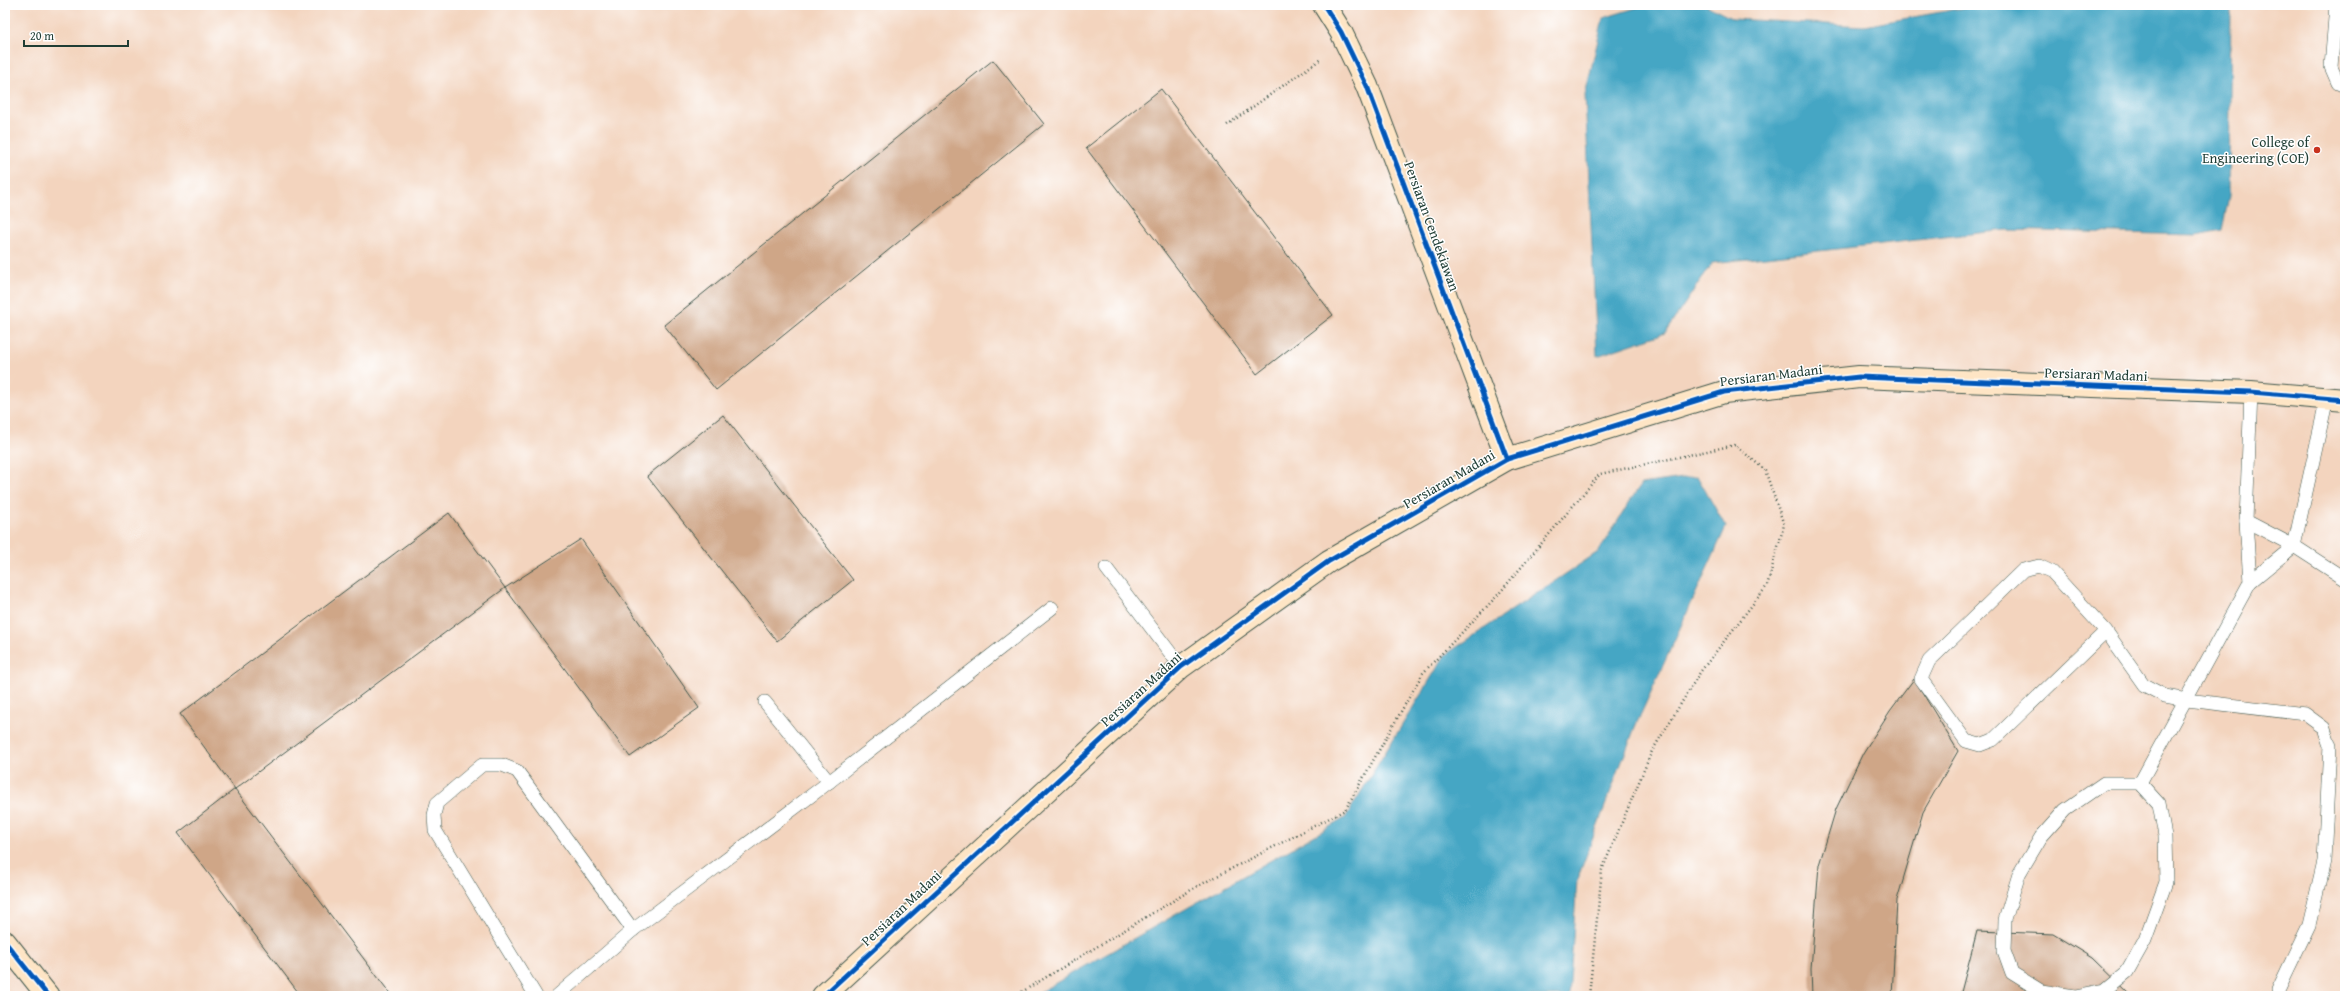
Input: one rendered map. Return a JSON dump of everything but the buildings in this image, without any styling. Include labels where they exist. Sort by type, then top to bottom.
[{"type":"street","name":"Persiaran Cendekiawan","points":[[1324,5],[1341,32],[1367,86],[1506,460]]},
{"type":"street","name":"Persiaran Madani","points":[[823,996],[1181,667],[1329,561],[1506,460],[1724,392],[1859,377],[2251,392],[2336,399]]},
{"type":"street","points":[[5,942],[48,996]]},
{"type":"lane","points":[[2336,5],[2331,68],[2338,83],[2345,86]]},
{"type":"lane","points":[[2250,582],[2246,521],[2251,392]]},
{"type":"lane","points":[[2140,783],[2187,700],[2250,582],[2294,546],[2336,399]]},
{"type":"lane","points":[[2246,521],[2294,546],[2345,579]]},
{"type":"lane","points":[[2106,631],[1993,740],[1980,745],[1966,741],[1921,679],[1929,661],[2023,570],[2039,566],[2052,572],[2106,631],[2144,686],[2164,696],[2305,714],[2324,728],[2330,746],[2324,861],[2309,925],[2278,990]]},
{"type":"lane","points":[[1106,568],[1181,667]]},
{"type":"lane","points":[[557,996],[633,930],[829,782],[1052,608]]},
{"type":"lane","points":[[765,702],[829,782]]},
{"type":"lane","points":[[536,996],[435,830],[434,815],[437,803],[482,765],[502,764],[517,771],[633,930]]},
{"type":"lane","points":[[2104,783],[2140,783],[2159,804],[2165,836],[2166,882],[2145,940],[2127,972],[2105,990],[2075,996],[2041,991],[2012,973],[2004,951],[2005,920],[2019,874],[2041,837],[2065,810],[2104,783]]},
{"type":"path","points":[[1227,125],[1322,58]]},
{"type":"path","points":[[1015,996],[1196,887],[1345,810],[1424,672],[1497,596],[1600,474],[1735,445],[1765,470],[1784,526],[1767,586],[1701,671],[1652,751],[1602,870],[1589,996]]},
{"type":"shaded area","points":[[5,5],[2345,5],[2345,996],[5,996]]},
{"type":"water","points":[[1645,5],[1706,5],[1733,19],[1864,26],[1979,5],[2231,5],[2229,196],[2222,230],[2196,235],[2006,230],[1712,263],[1665,333],[1597,356],[1585,95],[1603,18]]},
{"type":"water","points":[[1697,476],[1726,527],[1635,727],[1577,880],[1569,996],[1033,996],[1345,818],[1445,655],[1598,552],[1641,484]]},
{"type":"cycle path","points":[[1324,5],[1341,32],[1367,86],[1507,459]]},
{"type":"cycle path","points":[[823,996],[1181,667],[1329,561],[1507,459],[1724,392],[1859,377],[2251,392],[2345,400]]},
{"type":"cycle path","points":[[5,942],[48,996]]},
{"type":"place","name":"College of Engineering (COE)","points":[[2317,150]]}]
